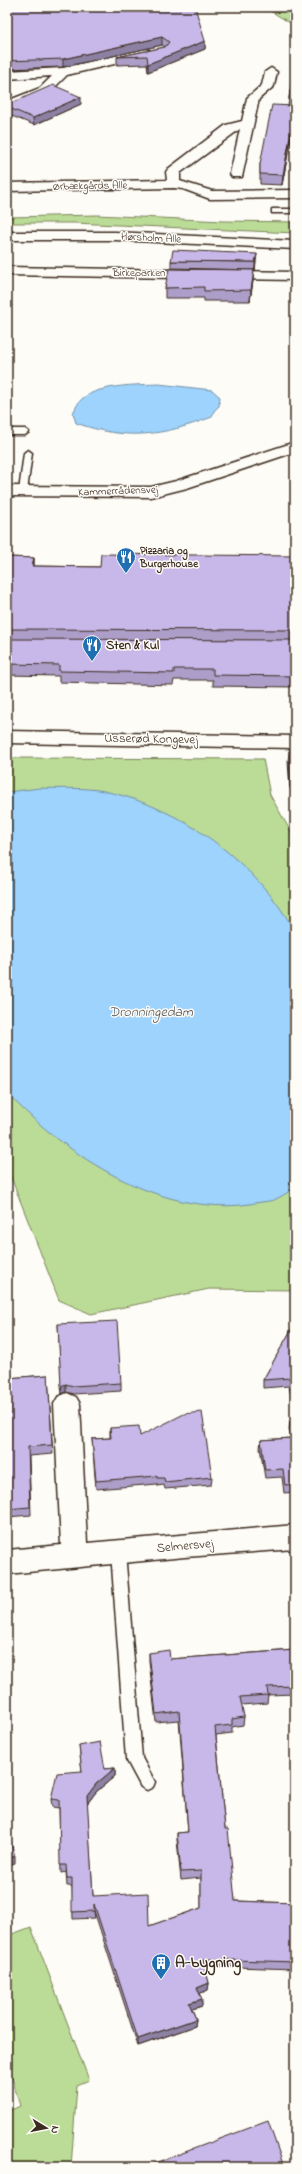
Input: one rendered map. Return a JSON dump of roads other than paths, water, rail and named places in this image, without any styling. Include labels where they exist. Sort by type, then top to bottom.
[{"type":"street","points":[[7,75],[63,72],[161,50]]},
{"type":"street","points":[[7,106],[44,92],[63,72]]},
{"type":"street","points":[[237,174],[253,98],[268,86],[272,72]]},
{"type":"street","points":[[174,184],[173,172],[231,128],[248,123]]},
{"type":"street","name":"Ørbækgårds Alle","points":[[7,187],[174,184],[185,185],[210,195],[295,194]]},
{"type":"street","name":"Hørsholm Alle","points":[[7,236],[115,236],[295,245]]},
{"type":"street","name":"Birkeparken","points":[[7,271],[84,270],[102,273],[194,273],[295,276]]},
{"type":"street","name":"Kammerrådensvej","points":[[7,491],[151,492],[181,485],[295,447]]},
{"type":"street","name":"Usserød Kongevej","points":[[7,737],[295,742]]},
{"type":"street","points":[[67,1404],[75,1556]]},
{"type":"street","name":"Selmersvej","points":[[7,1562],[185,1545],[295,1537]]},
{"type":"lane","points":[[275,211],[295,211]]},
{"type":"lane","points":[[7,432],[25,432]]},
{"type":"lane","points":[[23,491],[28,454]]},
{"type":"lane","points":[[118,1552],[134,1759],[147,1782]]},
{"type":"water","points":[[159,384],[212,390],[220,397],[219,406],[214,411],[212,417],[177,428],[144,434],[112,432],[94,429],[76,423],[73,413],[79,402],[86,396],[105,389],[129,385]]},
{"type":"water","name":"Dronningedam","points":[[40,788],[104,791],[133,799],[161,810],[188,824],[214,841],[238,861],[259,882],[279,906],[295,931],[295,1188],[271,1201],[216,1206],[182,1201],[149,1191],[117,1177],[86,1159],[57,1139],[7,1093],[7,792]]},
{"type":"place","name":"Pizzaria og Burgerhouse","points":[[126,574]]},
{"type":"place","name":"Sten & Kul","points":[[92,662]]},
{"type":"place","name":"A-bygning","points":[[161,1980]]}]
